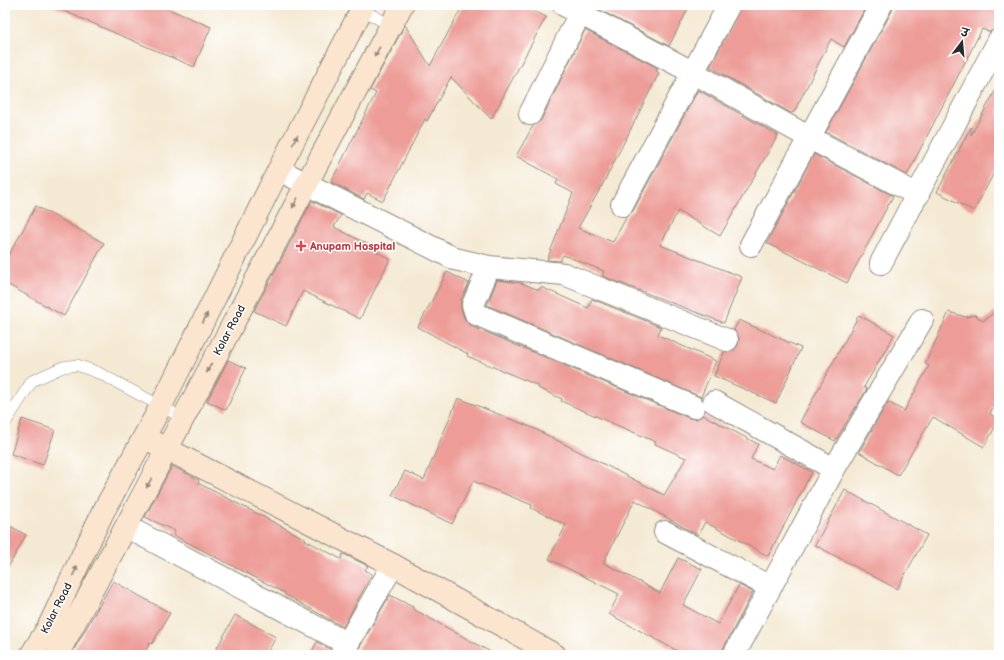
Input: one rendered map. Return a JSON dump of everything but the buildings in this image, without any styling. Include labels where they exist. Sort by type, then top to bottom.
[{"type":"main road","name":"Kolar Road","points":[[57,655],[127,527],[166,448],[305,184],[402,5]]},
{"type":"main road","name":"Kolar Road","points":[[31,655],[49,626],[102,514],[161,406],[360,6]]},
{"type":"main road","points":[[144,437],[393,565],[554,655]]},
{"type":"street","points":[[622,205],[694,73],[729,5]]},
{"type":"street","points":[[751,245],[881,5]]},
{"type":"street","points":[[530,114],[576,8],[810,138],[918,195]]},
{"type":"street","points":[[880,263],[918,195],[999,40]]},
{"type":"street","points":[[279,170],[456,259],[489,267],[564,274],[727,340]]},
{"type":"street","points":[[489,267],[473,304],[476,314],[704,405],[834,469]]},
{"type":"street","points":[[734,655],[834,469],[922,320]]},
{"type":"street","points":[[127,527],[345,649],[393,565]]},
{"type":"street","points":[[665,532],[770,587]]},
{"type":"lane","points":[[360,6],[391,26]]},
{"type":"lane","points":[[5,424],[32,381],[63,367],[77,365],[99,373],[183,418]]},
{"type":"place","name":"Anupam Hospital","points":[[301,246]]}]
